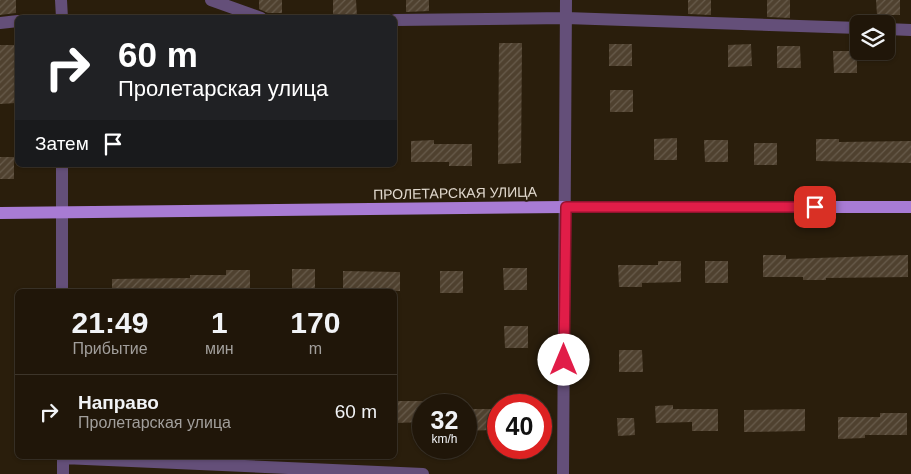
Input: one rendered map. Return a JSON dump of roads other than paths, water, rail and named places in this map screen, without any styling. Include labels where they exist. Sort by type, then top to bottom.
[{"type":"main road","name":"ПРОЛЕТАРСКАЯ УЛИЦА","points":[[0,213],[566,207],[911,207]]},
{"type":"street","points":[[61,0],[62,15]]},
{"type":"street","points":[[211,0],[253,15]]},
{"type":"street","points":[[563,474],[566,0]]},
{"type":"street","points":[[397,20],[566,18],[850,28]]},
{"type":"street","points":[[0,23],[15,21]]},
{"type":"street","points":[[895,29],[911,30]]},
{"type":"street","points":[[62,167],[62,289]]},
{"type":"street","points":[[63,459],[63,474]]},
{"type":"street","points":[[105,459],[423,474]]}]
